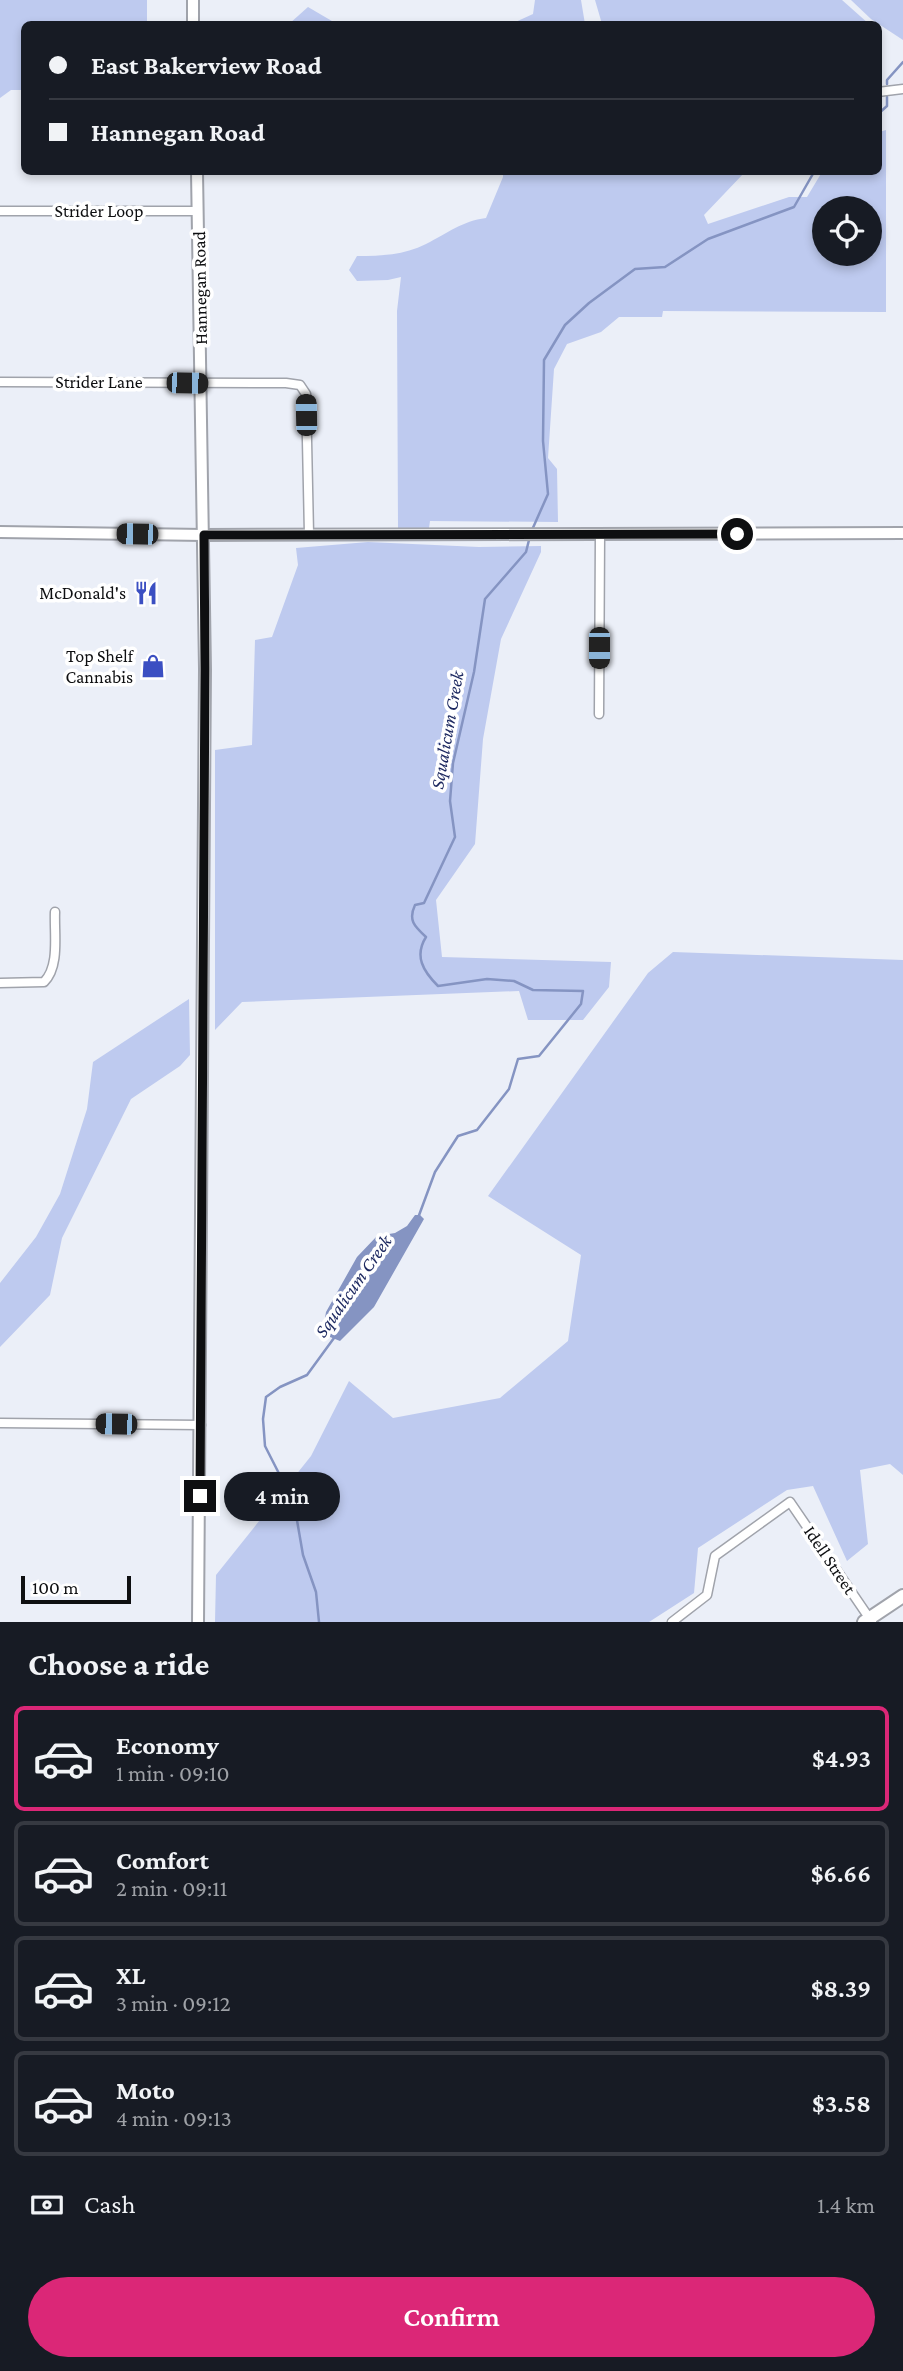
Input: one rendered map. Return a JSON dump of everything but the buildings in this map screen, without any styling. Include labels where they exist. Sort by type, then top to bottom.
[{"type":"main road","points":[[193,0],[193,21]]},
{"type":"main road","name":"Hannegan Road","points":[[197,175],[204,535],[198,1622]]},
{"type":"main road","points":[[0,532],[204,535],[903,534]]},
{"type":"main road","points":[[868,1621],[903,1595]]},
{"type":"street","points":[[882,92],[903,89]]},
{"type":"street","name":"Strider Loop","points":[[0,211],[198,211]]},
{"type":"street","name":"Strider Lane","points":[[0,382],[295,383],[304,389],[309,534]]},
{"type":"street","points":[[599,715],[600,534]]},
{"type":"street","points":[[0,983],[44,982],[51,975],[54,965],[55,912]]},
{"type":"street","points":[[0,1423],[201,1425]]},
{"type":"street","name":"Idell Street","points":[[672,1622],[707,1595],[715,1556],[790,1502],[868,1621]]},
{"type":"shaded area","points":[[0,0],[147,0],[147,21],[21,21],[21,90],[11,90],[0,98]]},
{"type":"shaded area","points":[[535,0],[581,0],[584,21],[518,21],[533,14]]},
{"type":"shaded area","points":[[595,0],[842,0],[866,21],[601,21]]},
{"type":"shaded area","points":[[851,0],[903,0],[903,40],[882,26],[882,21],[871,19]]},
{"type":"shaded area","points":[[308,7],[332,21],[292,21]]},
{"type":"shaded area","points":[[886,130],[886,312],[663,311],[662,317],[619,317],[601,332],[567,344],[554,369],[548,458],[557,469],[558,522],[430,521],[429,528],[398,528],[397,311],[401,277],[357,281],[349,270],[357,256],[409,251],[462,225],[486,218],[503,175],[742,175],[704,215],[708,224],[789,197],[807,197],[820,175],[882,175],[882,131]]},
{"type":"shaded area","points":[[368,542],[479,547],[541,546],[541,552],[501,639],[483,739],[475,844],[436,900],[442,957],[611,962],[609,987],[583,1020],[528,1020],[519,991],[242,1002],[215,1030],[215,750],[252,745],[255,640],[272,637],[298,565],[296,548]]},
{"type":"shaded area","points":[[673,952],[903,960],[903,1475],[890,1464],[860,1470],[868,1544],[847,1561],[813,1486],[787,1490],[698,1548],[694,1593],[649,1622],[215,1622],[216,1575],[311,1456],[349,1381],[393,1418],[500,1398],[568,1341],[581,1255],[488,1196],[648,973]]},
{"type":"shaded area","points":[[189,999],[190,1055],[180,1066],[131,1099],[62,1238],[50,1295],[0,1347],[0,1283],[36,1237],[60,1194],[87,1109],[93,1062]]},
{"type":"water","points":[[415,1215],[424,1219],[374,1307],[340,1341],[330,1337],[324,1324],[326,1312],[357,1257],[377,1236],[395,1233],[407,1226]]},
{"type":"waterway","name":"Squalicum Creek","points":[[887,84],[887,80],[903,62]]},
{"type":"waterway","name":"Squalicum Creek","points":[[882,110],[887,106],[887,97]]},
{"type":"waterway","name":"Squalicum Creek","points":[[532,530],[548,494],[543,441],[544,360],[565,325],[589,303],[635,269],[665,267],[708,239],[794,207],[812,175]]},
{"type":"waterway","name":"Squalicum Creek","points":[[418,1218],[435,1172],[458,1136],[477,1130],[509,1089],[518,1059],[539,1056],[581,1004],[583,991],[533,990],[514,981],[487,979],[438,986],[422,963],[422,944],[426,937],[412,919],[415,905],[424,903],[455,837],[450,801],[453,763],[474,672],[485,599],[526,552],[530,536]]},
{"type":"waterway","name":"Squalicum Creek","points":[[319,1622],[316,1592],[303,1555],[294,1503],[265,1446],[263,1419],[266,1397],[280,1387],[307,1375],[334,1338]]},
{"type":"place","name":"McDonald's","points":[[146,593]]},
{"type":"place","name":"Top Shelf Cannabis","points":[[153,666]]},
{"type":"route","points":[[200,1496],[204,535],[737,534]]}]
